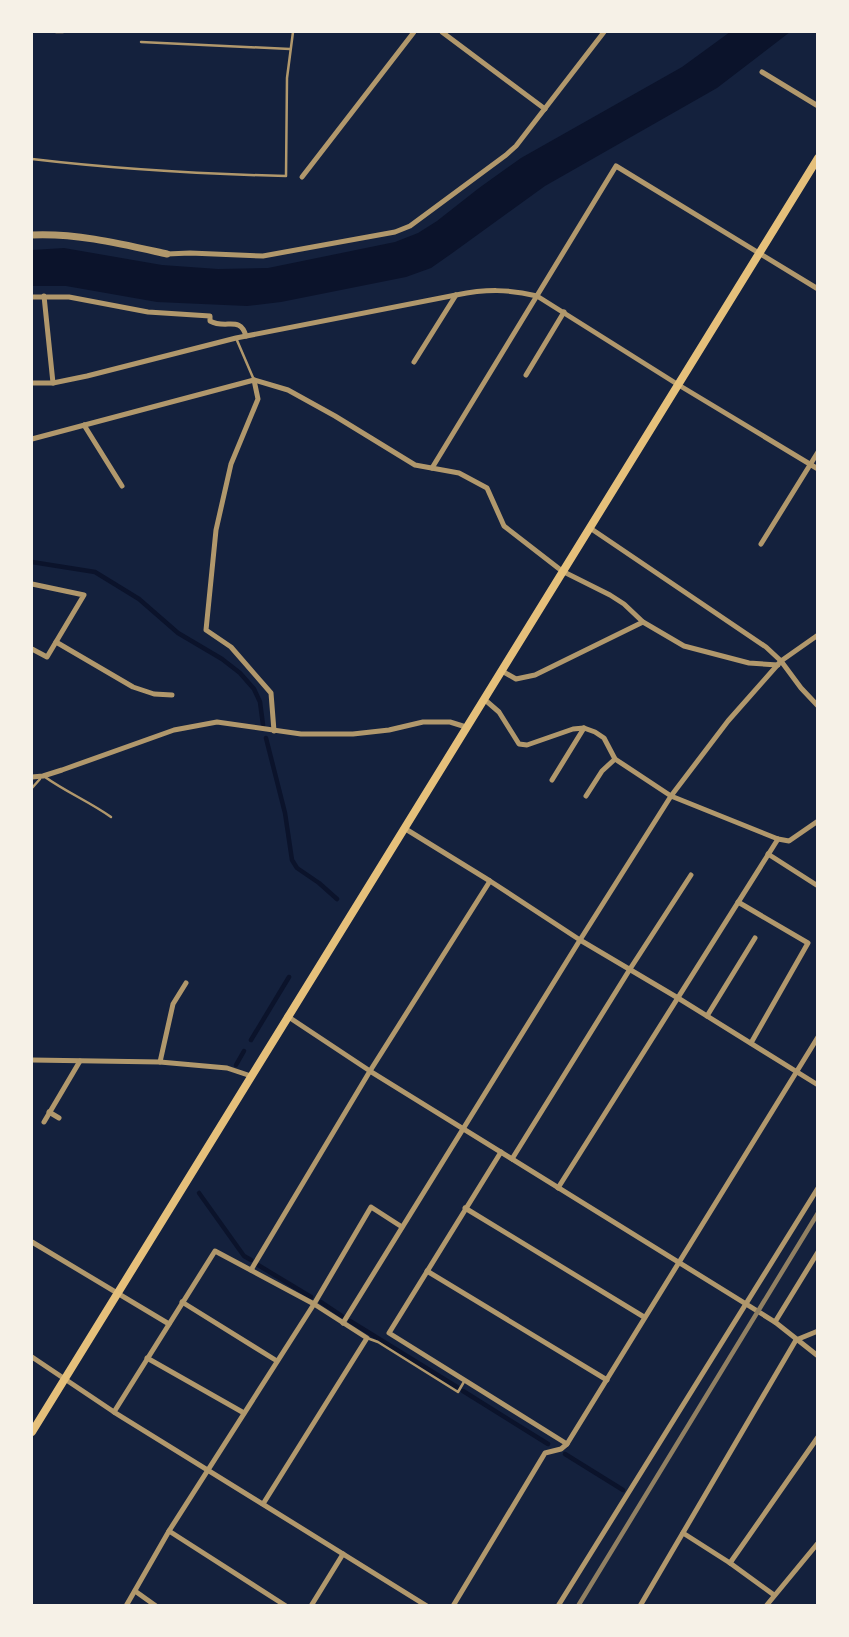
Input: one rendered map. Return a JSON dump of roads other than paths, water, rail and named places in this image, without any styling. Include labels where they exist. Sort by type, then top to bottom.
[{"type":"main road","points":[[32,1432],[817,158]]},
{"type":"street","points":[[302,177],[414,32]]},
{"type":"street","points":[[442,32],[545,109]]},
{"type":"street","points":[[32,235],[87,237],[167,254],[263,256],[395,232],[422,218],[516,146],[604,32]]},
{"type":"street","points":[[762,72],[817,106]]},
{"type":"street","points":[[432,468],[616,166],[817,289]]},
{"type":"street","points":[[32,383],[53,383],[87,376],[236,338],[479,290],[512,290],[537,296],[817,469]]},
{"type":"street","points":[[414,362],[456,295]]},
{"type":"street","points":[[44,296],[53,383]]},
{"type":"street","points":[[32,297],[69,297],[148,312],[210,316],[211,321],[216,324],[240,325],[246,336]]},
{"type":"street","points":[[526,375],[564,312]]},
{"type":"street","points":[[254,380],[258,399],[231,464],[216,530],[206,630],[231,647],[271,693],[274,731]]},
{"type":"street","points":[[32,439],[254,380],[288,390],[415,465],[458,472],[487,488],[504,526],[562,571],[610,595],[643,622],[687,648],[749,663],[780,663]]},
{"type":"street","points":[[84,425],[122,486]]},
{"type":"street","points":[[761,544],[817,452]]},
{"type":"street","points":[[589,527],[766,647],[817,706]]},
{"type":"street","points":[[32,584],[84,596],[47,657],[32,649]]},
{"type":"street","points":[[502,671],[516,679],[535,675],[643,622]]},
{"type":"street","points":[[343,1323],[671,796],[728,721],[780,663],[817,635]]},
{"type":"street","points":[[56,642],[133,687],[154,694],[172,695]]},
{"type":"street","points":[[484,699],[499,712],[519,744],[527,745],[573,729],[584,728],[595,732],[604,738],[615,759],[671,796],[778,839],[789,841],[817,821]]},
{"type":"street","points":[[32,777],[43,776],[174,730],[217,722],[301,734],[353,734],[389,730],[423,722],[450,722],[466,727]]},
{"type":"street","points":[[552,780],[584,728]]},
{"type":"street","points":[[586,796],[602,771],[615,759]]},
{"type":"street","points":[[592,787],[601,793]]},
{"type":"street","points":[[403,828],[817,1085]]},
{"type":"street","points":[[558,1188],[778,839]]},
{"type":"street","points":[[768,854],[817,886]]},
{"type":"street","points":[[512,1159],[691,875]]},
{"type":"street","points":[[251,1270],[370,1071],[490,881]]},
{"type":"street","points":[[738,902],[808,943],[751,1043]]},
{"type":"street","points":[[707,1016],[755,938]]},
{"type":"street","points":[[160,1062],[173,1004],[186,983]]},
{"type":"street","points":[[287,1016],[370,1071],[775,1321],[817,1356]]},
{"type":"street","points":[[453,1605],[545,1453],[561,1449],[567,1444],[817,1037]]},
{"type":"street","points":[[32,1060],[160,1062],[227,1068],[251,1076]]},
{"type":"street","points":[[44,1122],[79,1061]]},
{"type":"street","points":[[50,1112],[59,1118]]},
{"type":"street","points":[[501,1152],[389,1333],[567,1444]]},
{"type":"street","points":[[558,1605],[817,1188]]},
{"type":"street","points":[[126,1605],[169,1531],[314,1304],[371,1207],[402,1227]]},
{"type":"street","points":[[466,1208],[644,1317]]},
{"type":"street","points":[[32,1242],[169,1324]]},
{"type":"street","points":[[114,1412],[215,1251],[314,1304],[367,1338],[264,1504]]},
{"type":"street","points":[[775,1321],[817,1252]]},
{"type":"street","points":[[427,1271],[607,1380]]},
{"type":"street","points":[[182,1302],[277,1361]]},
{"type":"street","points":[[640,1605],[796,1339],[817,1331]]},
{"type":"street","points":[[32,1357],[114,1412],[426,1605]]},
{"type":"street","points":[[147,1358],[244,1413]]},
{"type":"street","points":[[730,1563],[817,1437]]},
{"type":"street","points":[[169,1531],[286,1605]]},
{"type":"street","points":[[683,1533],[774,1595]]},
{"type":"street","points":[[766,1605],[817,1543]]},
{"type":"street","points":[[311,1605],[344,1554]]},
{"type":"street","points":[[135,1591],[156,1605]]},
{"type":"lane","points":[[56,32],[63,32]]},
{"type":"lane","points":[[32,159],[148,169],[286,176],[287,78],[293,32]]},
{"type":"lane","points":[[141,42],[290,49]]},
{"type":"lane","points":[[236,338],[254,380]]},
{"type":"lane","points":[[32,788],[43,776],[111,817]]},
{"type":"lane","points":[[367,1338],[378,1342],[458,1392],[465,1380]]},
{"type":"water","points":[[730,32],[790,32],[717,88],[545,186],[431,268],[406,277],[281,302],[247,306],[157,302],[66,286],[32,286],[32,250],[64,248],[162,265],[218,269],[268,268],[395,242],[418,233],[521,158],[682,67]]},
{"type":"waterway","points":[[32,562],[95,572],[139,599],[178,633],[240,673],[254,689],[260,702],[263,725]]},
{"type":"waterway","points":[[266,738],[285,813],[292,860],[297,868],[337,899]]},
{"type":"waterway","points":[[251,1040],[289,977]]},
{"type":"waterway","points":[[236,1065],[244,1051]]},
{"type":"waterway","points":[[199,1193],[244,1256],[251,1260]]},
{"type":"waterway","points":[[258,1265],[311,1297]]},
{"type":"waterway","points":[[321,1302],[342,1316]]},
{"type":"waterway","points":[[350,1321],[457,1387]]},
{"type":"waterway","points":[[463,1391],[548,1444]]},
{"type":"waterway","points":[[565,1454],[623,1490]]},
{"type":"railway","points":[[578,1606],[818,1213]]}]
